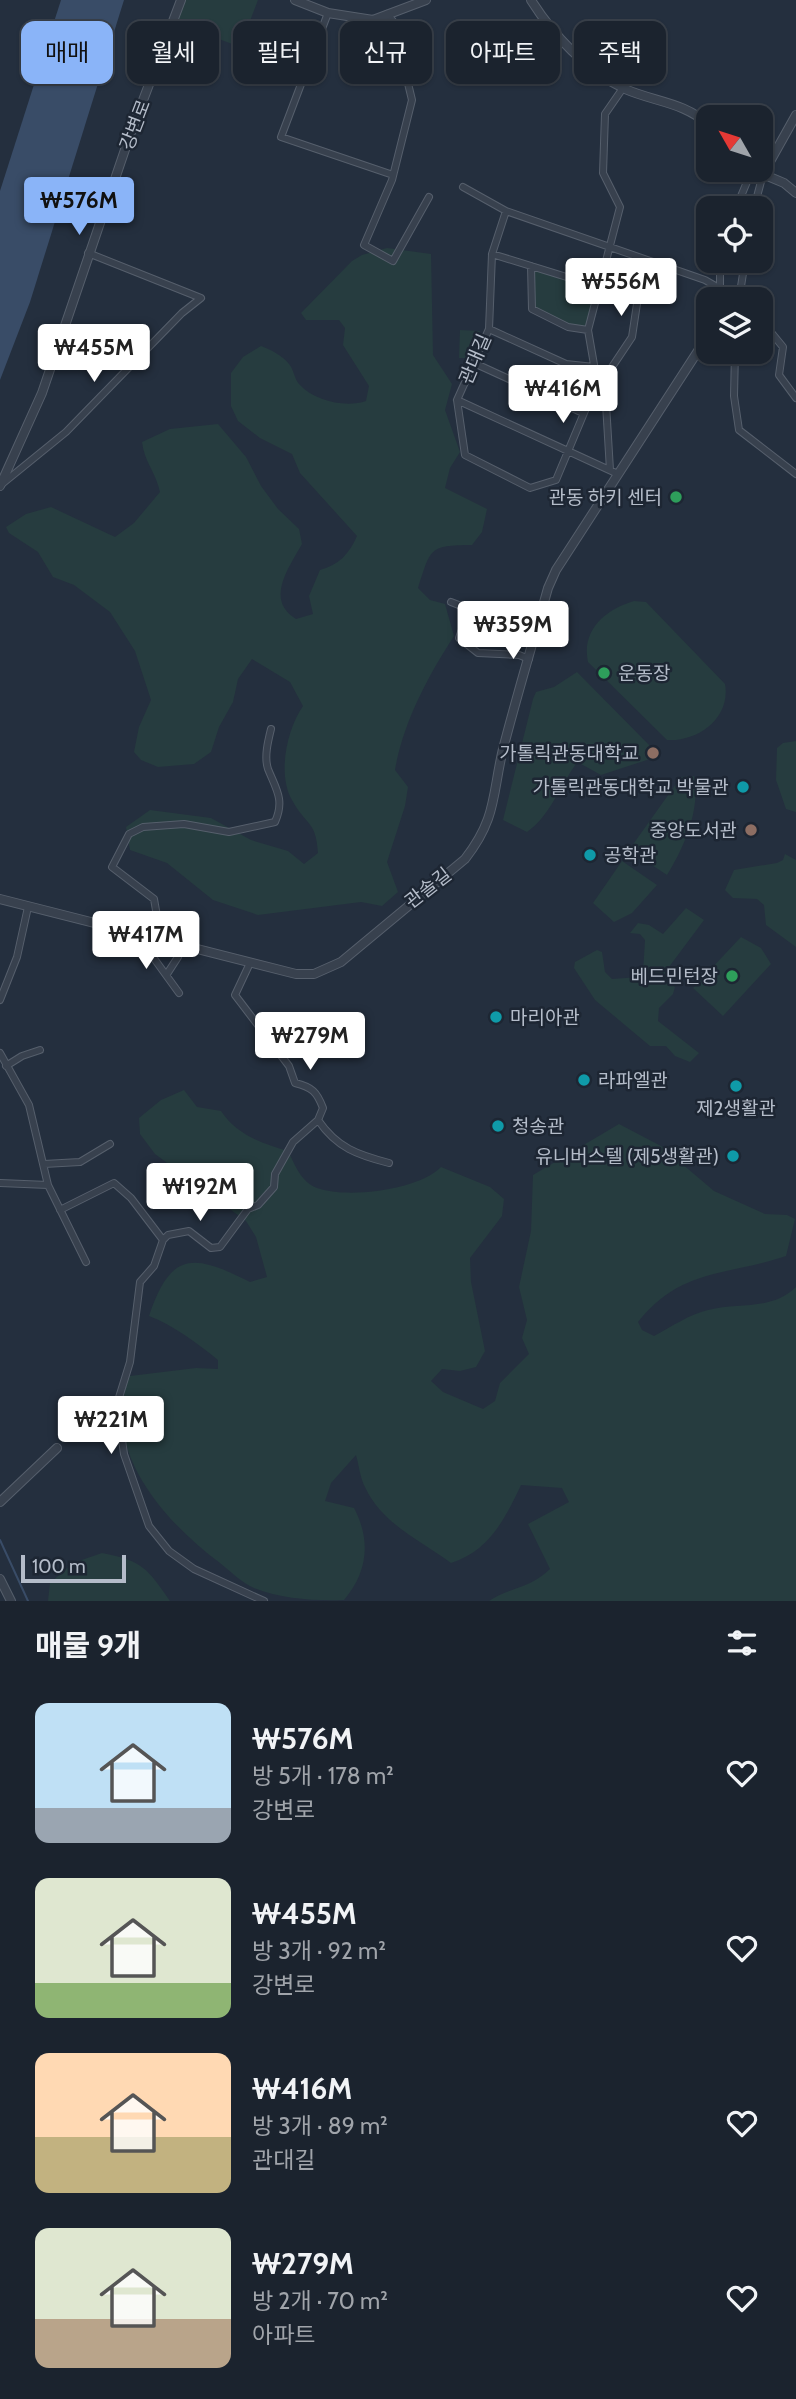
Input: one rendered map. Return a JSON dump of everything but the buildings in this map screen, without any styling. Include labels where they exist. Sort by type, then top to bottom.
[{"type":"street","name":"강변로","points":[[0,485],[42,393],[88,253],[181,0]]},
{"type":"street","points":[[295,0],[328,13],[373,20],[426,0]]},
{"type":"street","points":[[531,0],[556,34],[623,88],[673,102],[696,117]]},
{"type":"street","points":[[328,13],[281,137],[394,175]]},
{"type":"street","points":[[387,14],[393,21],[412,100],[394,175],[364,245],[393,261],[429,197]]},
{"type":"street","points":[[457,400],[614,472],[606,404],[594,367],[588,330],[620,207],[603,173],[605,114],[623,88]]},
{"type":"street","points":[[774,156],[796,115]]},
{"type":"street","points":[[774,180],[796,193]]},
{"type":"street","points":[[463,187],[506,211],[609,245],[649,263],[717,287]]},
{"type":"street","name":"관대길","points":[[506,211],[492,254],[489,329],[457,400],[464,455],[530,488],[556,480],[598,382],[621,357],[632,337],[638,297],[649,263]]},
{"type":"street","points":[[0,485],[66,432],[182,313],[201,298],[88,253]]},
{"type":"street","points":[[492,254],[599,287]]},
{"type":"street","points":[[531,266],[532,309],[568,327],[588,330]]},
{"type":"street","points":[[489,329],[566,363],[594,367]]},
{"type":"street","points":[[773,335],[783,347],[779,374],[796,398]]},
{"type":"street","name":"관솔길","points":[[0,899],[296,974],[328,969],[354,952],[465,859],[487,827],[503,750],[556,570],[614,472],[696,353]]},
{"type":"street","points":[[474,363],[583,412]]},
{"type":"street","points":[[735,364],[734,396],[738,430],[796,474]]},
{"type":"street","points":[[451,602],[469,609],[459,638],[478,653],[519,655],[529,659]]},
{"type":"street","points":[[152,939],[156,916],[154,899],[112,867],[129,834],[143,827],[184,824],[241,831],[275,822],[282,808],[277,783],[267,767],[267,746],[271,729]]},
{"type":"street","points":[[0,1000],[17,957],[27,907]]},
{"type":"street","points":[[138,935],[179,993]]},
{"type":"street","points":[[167,974],[181,947]]},
{"type":"street","points":[[250,963],[235,995],[289,1066],[295,1083],[310,1086],[323,1108],[318,1120],[293,1142],[275,1174],[274,1187],[258,1205],[247,1209],[220,1247],[211,1248],[189,1231],[163,1240],[154,1266],[141,1282],[130,1362],[117,1404],[124,1454],[149,1525],[169,1552],[194,1569],[264,1601]]},
{"type":"street","points":[[6,1066],[22,1056],[40,1050]]},
{"type":"street","points":[[0,1053],[29,1105],[48,1185],[86,1262]]},
{"type":"street","points":[[318,1120],[326,1131],[353,1154],[389,1163]]},
{"type":"street","points":[[44,1164],[80,1163],[110,1144]]},
{"type":"street","points":[[0,1183],[48,1185]]},
{"type":"street","points":[[60,1210],[114,1183],[131,1198],[163,1240]]},
{"type":"street","points":[[0,1502],[57,1448]]},
{"type":"street","points":[[0,1579],[11,1601]]},
{"type":"green space","points":[[185,0],[258,0],[250,21],[233,21],[233,44],[219,39],[219,21],[178,21]]},
{"type":"green space","points":[[387,248],[431,254],[433,355],[452,384],[445,410],[460,452],[450,468],[445,488],[487,509],[482,532],[472,545],[447,546],[433,552],[418,588],[430,600],[445,604],[454,636],[418,700],[404,735],[395,770],[408,787],[405,806],[387,862],[398,892],[382,906],[361,902],[258,915],[213,900],[167,863],[130,850],[126,827],[150,810],[211,818],[251,840],[288,851],[304,864],[318,853],[313,829],[292,800],[285,778],[286,752],[292,727],[303,706],[290,682],[252,659],[238,679],[233,702],[219,727],[211,752],[194,764],[158,767],[141,760],[134,752],[139,727],[151,700],[135,651],[110,612],[74,585],[53,577],[38,552],[9,533],[6,527],[26,514],[51,507],[115,537],[134,523],[160,492],[142,442],[170,429],[218,424],[246,457],[261,486],[278,509],[299,529],[302,544],[282,584],[282,603],[296,619],[313,614],[309,596],[320,570],[343,558],[357,536],[300,473],[292,454],[260,438],[238,421],[231,406],[231,373],[243,357],[261,346],[286,361],[299,384],[313,395],[331,402],[349,404],[366,401],[369,386],[343,345],[345,328],[339,320],[306,320],[301,313],[352,261],[362,255]]},
{"type":"green space","points":[[531,266],[599,287],[588,330],[568,327],[532,309]]},
{"type":"green space","points":[[460,330],[480,331],[471,358],[459,358]]},
{"type":"green space","points":[[634,601],[646,602],[725,684],[723,707],[710,726],[701,732],[679,740],[667,740],[588,662],[588,640],[598,622],[614,609]]},
{"type":"green space","points":[[577,672],[654,750],[650,759],[601,775],[576,764],[542,818],[527,832],[503,820],[533,699],[536,692],[554,687]]},
{"type":"green space","points":[[796,741],[796,812],[786,809],[776,780],[777,748],[783,743]]},
{"type":"green space","points":[[694,776],[695,801],[690,827],[667,875],[629,850],[681,777]]},
{"type":"green space","points":[[785,854],[796,860],[796,947],[766,925],[764,905],[757,899],[733,898],[725,890],[734,870],[777,863],[783,860]]},
{"type":"green space","points":[[622,861],[657,885],[632,913],[614,922],[593,903]]},
{"type":"green space","points":[[686,908],[704,920],[666,971],[667,978],[675,987],[673,994],[659,1008],[658,1021],[699,1053],[690,1062],[675,1056],[666,1046],[650,1046],[595,1000],[574,968],[575,962],[597,950],[602,952],[605,972],[612,979],[639,977],[643,973],[645,940],[640,934],[630,933],[638,923],[649,925],[663,934]]},
{"type":"green space","name":"베드민턴장","points":[[741,937],[761,948],[771,964],[723,1016],[693,988]]},
{"type":"green space","points":[[184,1090],[197,1107],[221,1111],[234,1126],[250,1137],[288,1151],[303,1177],[317,1188],[346,1193],[400,1187],[417,1182],[441,1167],[490,1187],[504,1199],[502,1216],[470,1258],[471,1282],[485,1351],[476,1367],[460,1371],[442,1369],[431,1381],[443,1392],[483,1409],[495,1401],[500,1383],[529,1354],[522,1338],[527,1320],[519,1287],[531,1231],[533,1175],[619,1124],[661,1146],[714,1191],[765,1214],[787,1215],[795,1219],[786,1256],[688,1283],[654,1304],[638,1322],[642,1330],[654,1336],[701,1312],[766,1303],[786,1295],[796,1287],[796,1601],[489,1601],[536,1580],[550,1569],[528,1524],[569,1502],[562,1488],[521,1485],[509,1510],[486,1542],[476,1551],[451,1563],[403,1530],[381,1511],[363,1483],[356,1455],[331,1483],[325,1501],[354,1508],[363,1532],[365,1544],[362,1567],[344,1600],[276,1595],[254,1588],[199,1546],[178,1527],[143,1482],[130,1456],[123,1430],[123,1403],[130,1376],[196,1368],[218,1369],[218,1360],[202,1347],[176,1329],[149,1316],[157,1294],[176,1269],[199,1263],[214,1266],[250,1282],[267,1277],[256,1237],[246,1221],[155,1154],[140,1134],[139,1118],[161,1100]]},
{"type":"green space","points":[[102,1553],[127,1559],[143,1568],[170,1601],[48,1601],[50,1583],[73,1563]]},
{"type":"water","points":[[61,0],[124,0],[113,35],[113,21],[54,21]]},
{"type":"water","points":[[34,84],[98,84],[30,302],[0,380],[0,191]]},
{"type":"waterway","points":[[0,1540],[28,1601]]},
{"type":"place","name":"관동 하키 센터","points":[[676,497]]},
{"type":"place","name":"운동장","points":[[604,673]]},
{"type":"place","name":"가톨릭관동대학교","points":[[653,753]]},
{"type":"place","name":"가톨릭관동대학교 박물관","points":[[743,787]]},
{"type":"place","name":"중앙도서관","points":[[751,830]]},
{"type":"place","name":"공학관","points":[[590,855]]},
{"type":"place","name":"베드민턴장","points":[[732,976]]},
{"type":"place","name":"마리아관","points":[[496,1017]]},
{"type":"place","name":"라파엘관","points":[[584,1080]]},
{"type":"place","name":"제2생활관","points":[[736,1086]]},
{"type":"place","name":"청송관","points":[[498,1126]]},
{"type":"place","name":"유니버스텔 (제5생활관)","points":[[733,1156]]}]
